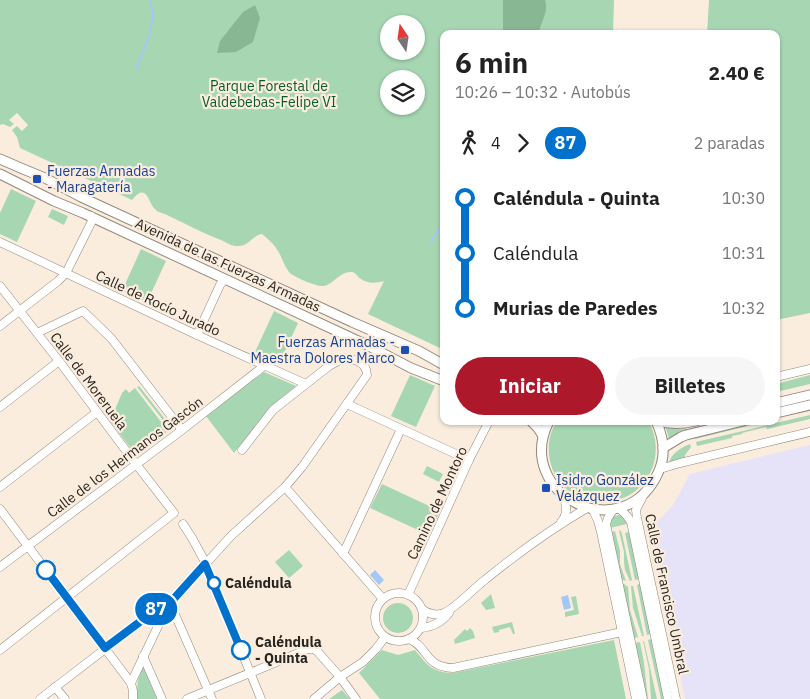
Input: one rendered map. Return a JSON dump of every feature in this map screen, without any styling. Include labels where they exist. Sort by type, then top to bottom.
[{"type":"street","name":"Avenida de las Fuerzas Armadas","points":[[0,159],[45,178],[352,322],[419,351],[440,363]]},
{"type":"street","name":"Avenida de las Fuerzas Armadas","points":[[0,174],[54,201],[91,216],[370,346],[411,368],[440,379]]},
{"type":"street","points":[[0,326],[66,273],[91,223],[91,216]]},
{"type":"street","name":"Calle de Rocío Jurado","points":[[0,242],[306,384]]},
{"type":"street","points":[[197,335],[220,285],[226,279]]},
{"type":"street","name":"Calle de Moreruela","points":[[0,286],[174,513],[67,597]]},
{"type":"street","points":[[37,333],[83,311],[111,338],[182,430]]},
{"type":"street","points":[[131,683],[158,624],[170,603],[245,522],[285,487],[302,467],[367,375],[367,370],[355,360],[347,359],[340,360],[329,366],[273,410],[242,450]]},
{"type":"street","points":[[0,407],[59,361]]},
{"type":"street","name":"Calle de los Hermanos Gascón","points":[[0,567],[264,366]]},
{"type":"street","points":[[780,375],[810,368]]},
{"type":"street","points":[[780,401],[810,395]]},
{"type":"street","points":[[347,404],[469,460]]},
{"type":"street","points":[[780,412],[810,406]]},
{"type":"street","points":[[0,487],[97,412]]},
{"type":"street","name":"Camino de Montoro","points":[[408,595],[469,460],[487,425]]},
{"type":"street","points":[[535,425],[543,436]]},
{"type":"street","points":[[547,425],[543,436],[542,454],[546,472],[552,484],[574,503],[590,509],[616,509],[643,496],[653,485],[663,458],[658,425]]},
{"type":"street","points":[[663,448],[686,435],[727,425]]},
{"type":"street","points":[[343,554],[401,429]]},
{"type":"street","points":[[660,469],[680,462],[810,432]]},
{"type":"street","points":[[285,487],[383,599]]},
{"type":"street","points":[[558,525],[565,516],[566,510],[563,495]]},
{"type":"street","name":"Calle de Francisco Umbral","points":[[643,496],[636,510],[637,518],[676,699]]},
{"type":"street","points":[[0,508],[131,683],[133,699]]},
{"type":"street","points":[[421,628],[433,626],[441,622],[452,609],[485,579],[520,551],[558,525],[590,509]]},
{"type":"street","points":[[590,509],[600,526],[636,699]]},
{"type":"street","points":[[616,509],[608,518],[606,524],[643,699]]},
{"type":"street","name":"Calle de Francisco Umbral","points":[[616,509],[627,516],[631,522],[668,699]]},
{"type":"street","points":[[183,524],[205,564],[261,699]]},
{"type":"street","points":[[402,593],[408,595],[415,599],[422,610],[423,620],[421,628],[409,640],[391,641],[376,626],[375,612],[378,605],[388,596],[402,593]]},
{"type":"street","points":[[0,650],[67,597]]},
{"type":"street","points":[[40,699],[161,606],[170,603]]},
{"type":"street","points":[[170,603],[212,699]]},
{"type":"street","points":[[422,610],[438,615],[452,609]]},
{"type":"street","points":[[409,640],[416,643],[435,664],[443,668],[453,668],[622,632]]},
{"type":"street","points":[[314,699],[340,677],[363,662],[385,637]]},
{"type":"street","points":[[187,699],[308,649],[317,651],[356,699]]},
{"type":"street","points":[[144,656],[162,699]]},
{"type":"street","points":[[55,687],[65,699]]},
{"type":"shaded area","points":[[810,445],[810,699],[685,699],[648,526],[655,524],[673,505],[690,474]]},
{"type":"green space","name":"Parque Forestal de Valdebebas-Felipe VI","points":[[0,0],[614,0],[613,30],[440,30],[440,348],[368,314],[384,281],[366,282],[355,273],[348,272],[324,286],[305,281],[289,272],[276,248],[262,234],[242,246],[230,244],[157,211],[144,193],[137,195],[132,200],[20,148],[17,137],[12,130],[17,126],[22,131],[28,125],[17,113],[9,120],[14,124],[10,127],[3,124],[0,125]]},
{"type":"green space","points":[[503,0],[545,0],[546,9],[540,30],[503,30]]},
{"type":"green space","points":[[709,0],[810,0],[810,313],[780,319],[780,30],[707,30]]},
{"type":"green space","points":[[255,5],[260,18],[253,42],[236,52],[217,53],[220,41],[243,12]]},
{"type":"green space","points":[[11,189],[36,201],[17,242],[0,234],[0,213]]},
{"type":"green space","points":[[52,209],[68,216],[64,225],[48,217]]},
{"type":"green space","points":[[141,249],[166,261],[147,302],[122,291]]},
{"type":"green space","points":[[274,311],[298,323],[279,364],[255,352]]},
{"type":"green space","points":[[264,372],[296,386],[270,407],[234,453],[206,416]]},
{"type":"green space","points":[[410,375],[435,386],[416,427],[391,416]]},
{"type":"green space","points":[[810,375],[810,384],[780,391],[780,383]]},
{"type":"green space","points":[[139,386],[168,423],[166,424],[137,387]]},
{"type":"green space","points":[[135,388],[168,431],[136,455],[110,421],[122,393],[126,389],[129,393]]},
{"type":"green space","points":[[810,415],[810,419],[767,429],[766,427],[732,436],[732,438],[697,446],[696,442],[768,425],[780,425],[780,422]]},
{"type":"green space","points":[[555,425],[650,425],[656,445],[652,469],[641,485],[627,496],[611,501],[594,502],[578,497],[564,487],[554,473],[549,454],[551,433]]},
{"type":"green space","points":[[744,425],[752,425],[695,439],[694,437]]},
{"type":"green space","points":[[666,428],[686,428],[687,430],[669,439]]},
{"type":"green space","points":[[690,444],[691,447],[685,458],[669,462],[675,453]]},
{"type":"green space","points":[[427,466],[443,474],[439,482],[423,474]]},
{"type":"green space","points":[[382,484],[440,511],[429,535],[370,508]]},
{"type":"green space","points":[[619,515],[626,519],[627,524],[610,528],[610,520],[614,516]]},
{"type":"green space","points":[[620,530],[632,580],[630,581],[625,570]]},
{"type":"green space","points":[[615,531],[620,551],[620,564],[626,581],[621,579],[611,532]]},
{"type":"green space","points":[[629,532],[639,579],[635,580],[625,533]]},
{"type":"green space","points":[[289,550],[303,566],[289,578],[275,562]]},
{"type":"green space","points":[[622,584],[628,587],[630,610],[638,637],[634,638]]},
{"type":"green space","points":[[640,584],[651,634],[647,635],[637,585]]},
{"type":"green space","points":[[631,586],[633,586],[644,636],[642,636],[633,608]]},
{"type":"green space","points":[[491,594],[495,608],[486,610],[481,603]]},
{"type":"green space","points":[[576,596],[579,614],[565,617],[565,612],[574,610],[571,597]]},
{"type":"green space","points":[[398,603],[409,607],[413,618],[409,629],[398,633],[387,629],[383,618],[387,607]]},
{"type":"green space","points":[[512,622],[515,634],[513,634],[510,627],[494,633],[492,627]]},
{"type":"green space","points":[[470,628],[475,638],[455,644],[454,640],[465,629],[467,631]]},
{"type":"green space","points":[[651,639],[664,699],[661,699],[648,640]]},
{"type":"green space","points":[[614,640],[626,699],[380,699],[359,673],[382,650],[398,655],[415,650],[435,670],[453,673]]},
{"type":"green space","points":[[643,641],[657,699],[651,699],[649,669]]},
{"type":"green space","points":[[640,642],[644,663],[648,699],[635,643]]},
{"type":"green space","points":[[142,668],[144,668],[157,699],[136,699],[138,680]]},
{"type":"green space","points":[[342,690],[350,699],[329,699]]},
{"type":"water","points":[[375,570],[384,580],[379,585],[370,575]]},
{"type":"water","points":[[568,595],[571,608],[564,610],[561,597]]},
{"type":"waterway","points":[[136,68],[151,26],[152,9],[150,0]]},
{"type":"waterway","points":[[431,242],[440,226]]},
{"type":"bus line","name":"87","points":[[46,570],[105,648],[161,606],[170,603],[205,564],[241,650]]},
{"type":"place","name":"Fuerzas Armadas - Maragatería","points":[[37,179]]},
{"type":"place","name":"Fuerzas Armadas - Maestra Dolores Marco","points":[[405,350]]},
{"type":"place","name":"Isidro González Velázquez","points":[[546,488]]},
{"type":"place","name":"Caléndula","points":[[214,583]]},
{"type":"place","name":"Caléndula - Quinta","points":[[241,650]]}]
